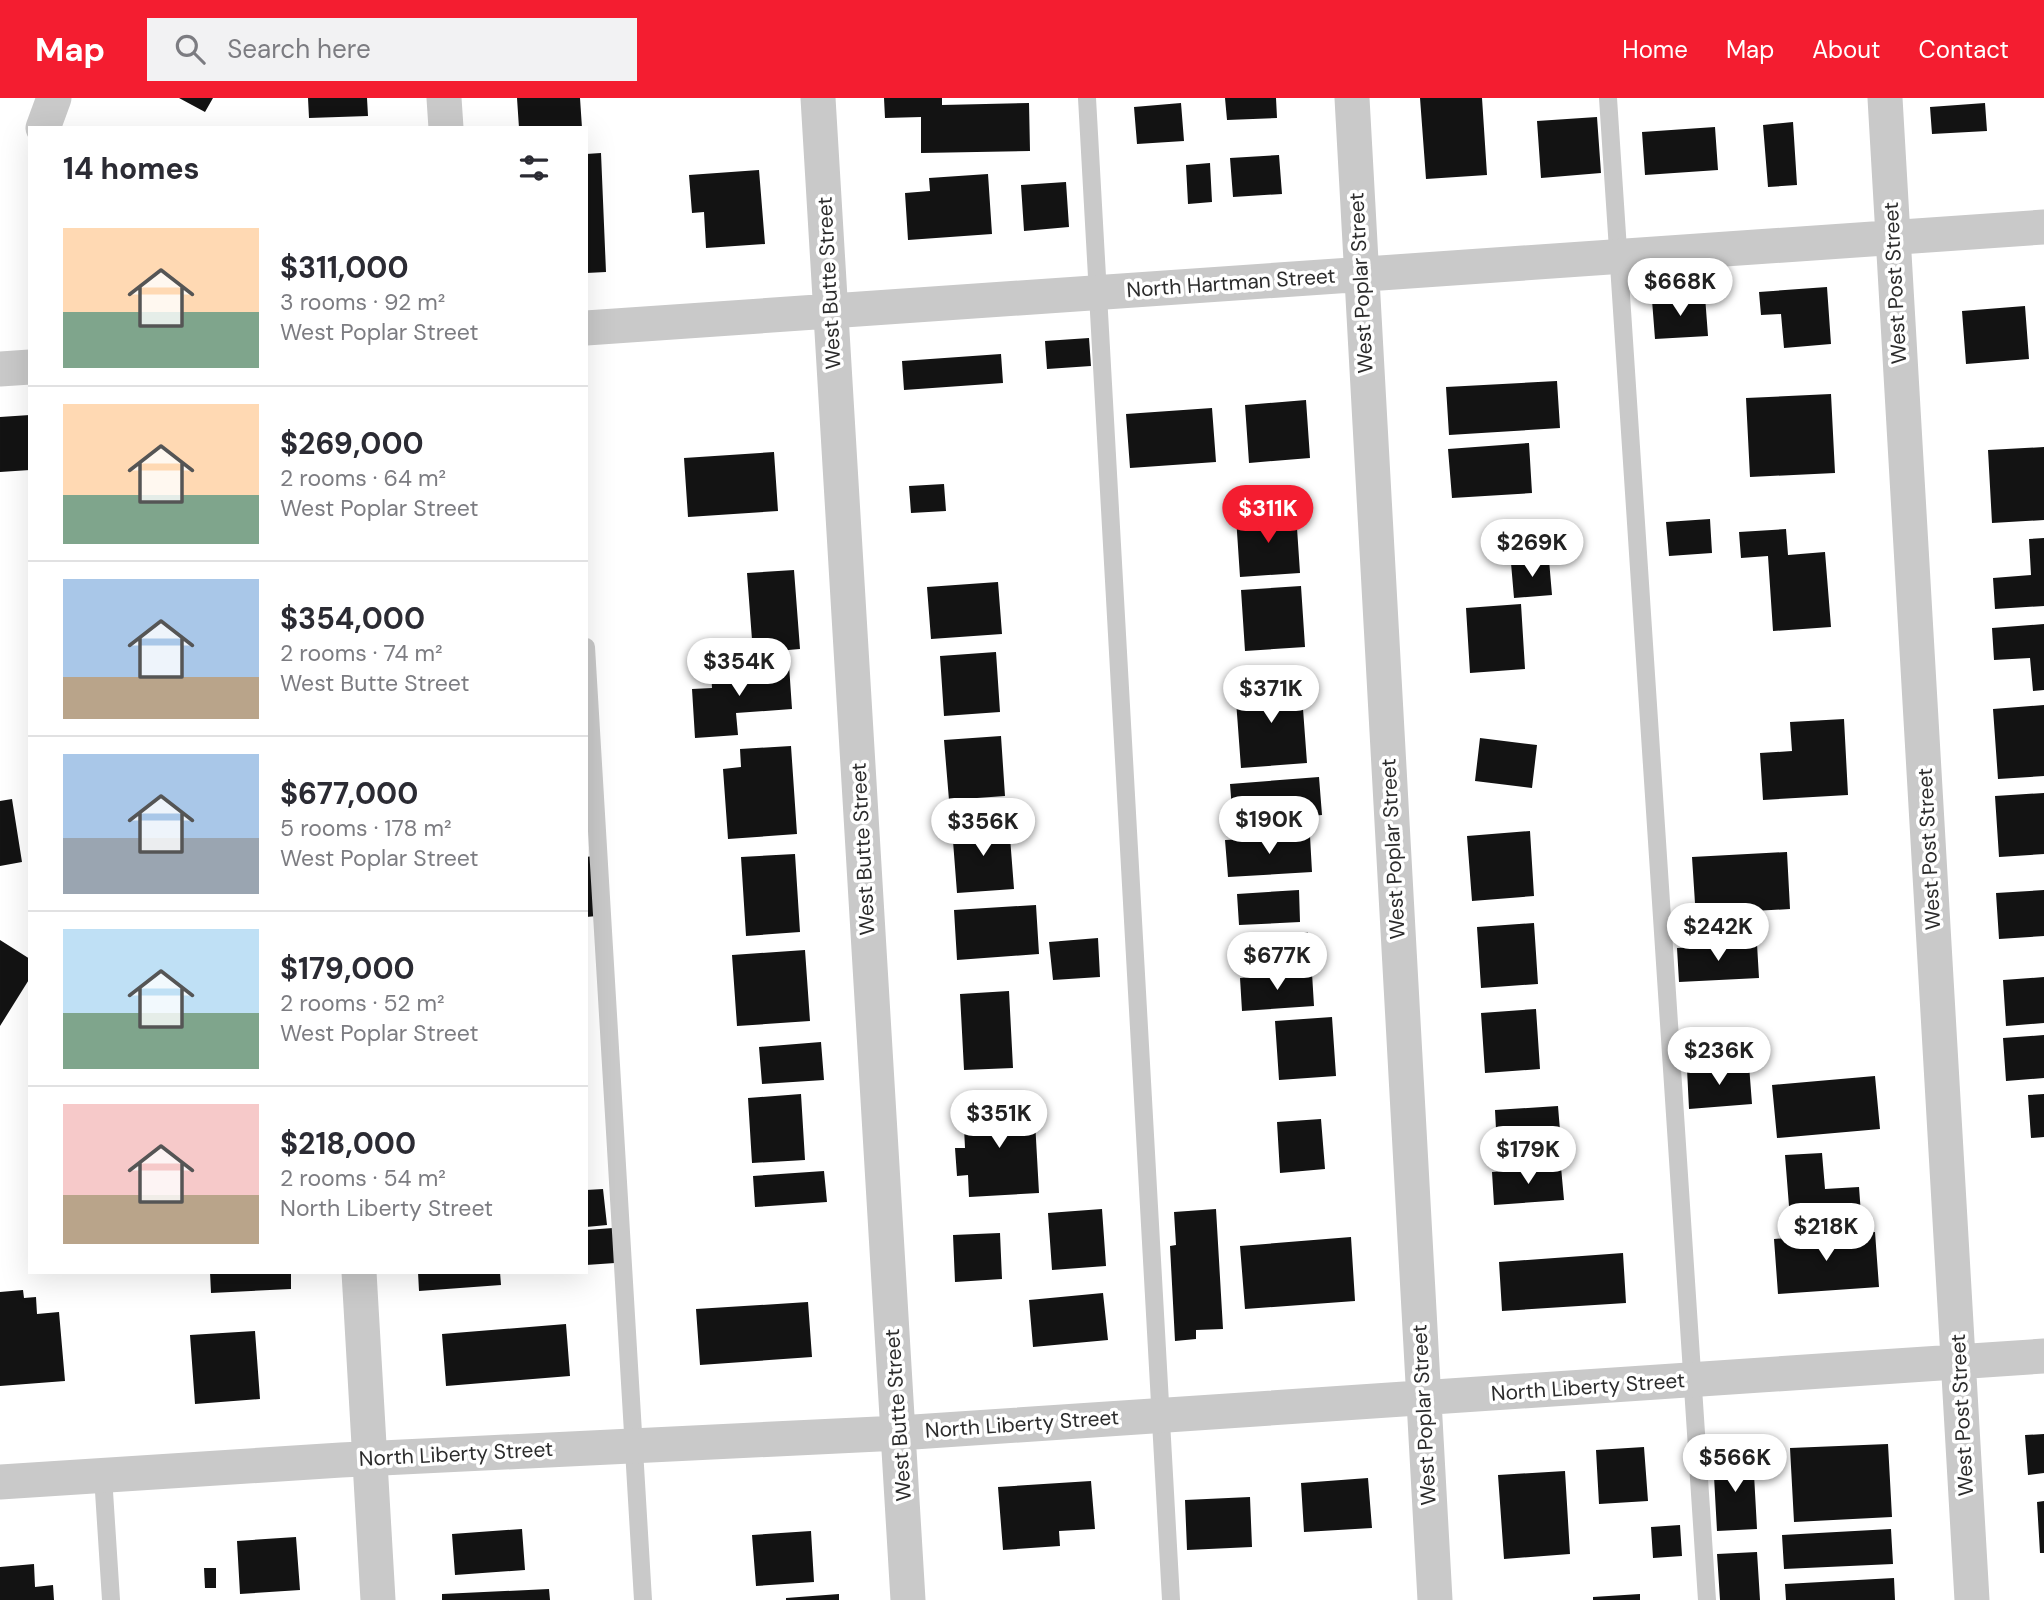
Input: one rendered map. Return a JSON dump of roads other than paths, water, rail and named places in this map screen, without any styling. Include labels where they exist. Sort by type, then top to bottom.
[{"type":"street","points":[[44,126],[54,98]]},
{"type":"street","points":[[444,98],[446,126]]},
{"type":"street","name":"West Butte Street","points":[[818,98],[908,1600]]},
{"type":"street","name":"West Poplar Street","points":[[1352,98],[1435,1600]]},
{"type":"street","name":"West Post Street","points":[[1885,98],[1972,1600]]},
{"type":"street","name":"North Hartman Street","points":[[588,328],[2044,227]]},
{"type":"street","points":[[0,369],[28,367]]},
{"type":"street","points":[[359,1274],[378,1600]]},
{"type":"street","name":"North Liberty Street","points":[[0,1482],[369,1459],[899,1433],[2044,1356]]},
{"type":"lane","points":[[1087,98],[1171,1600]]},
{"type":"lane","points":[[1608,98],[1707,1600]]},
{"type":"lane","points":[[588,681],[643,1600]]},
{"type":"lane","points":[[103,1476],[111,1600]]}]
